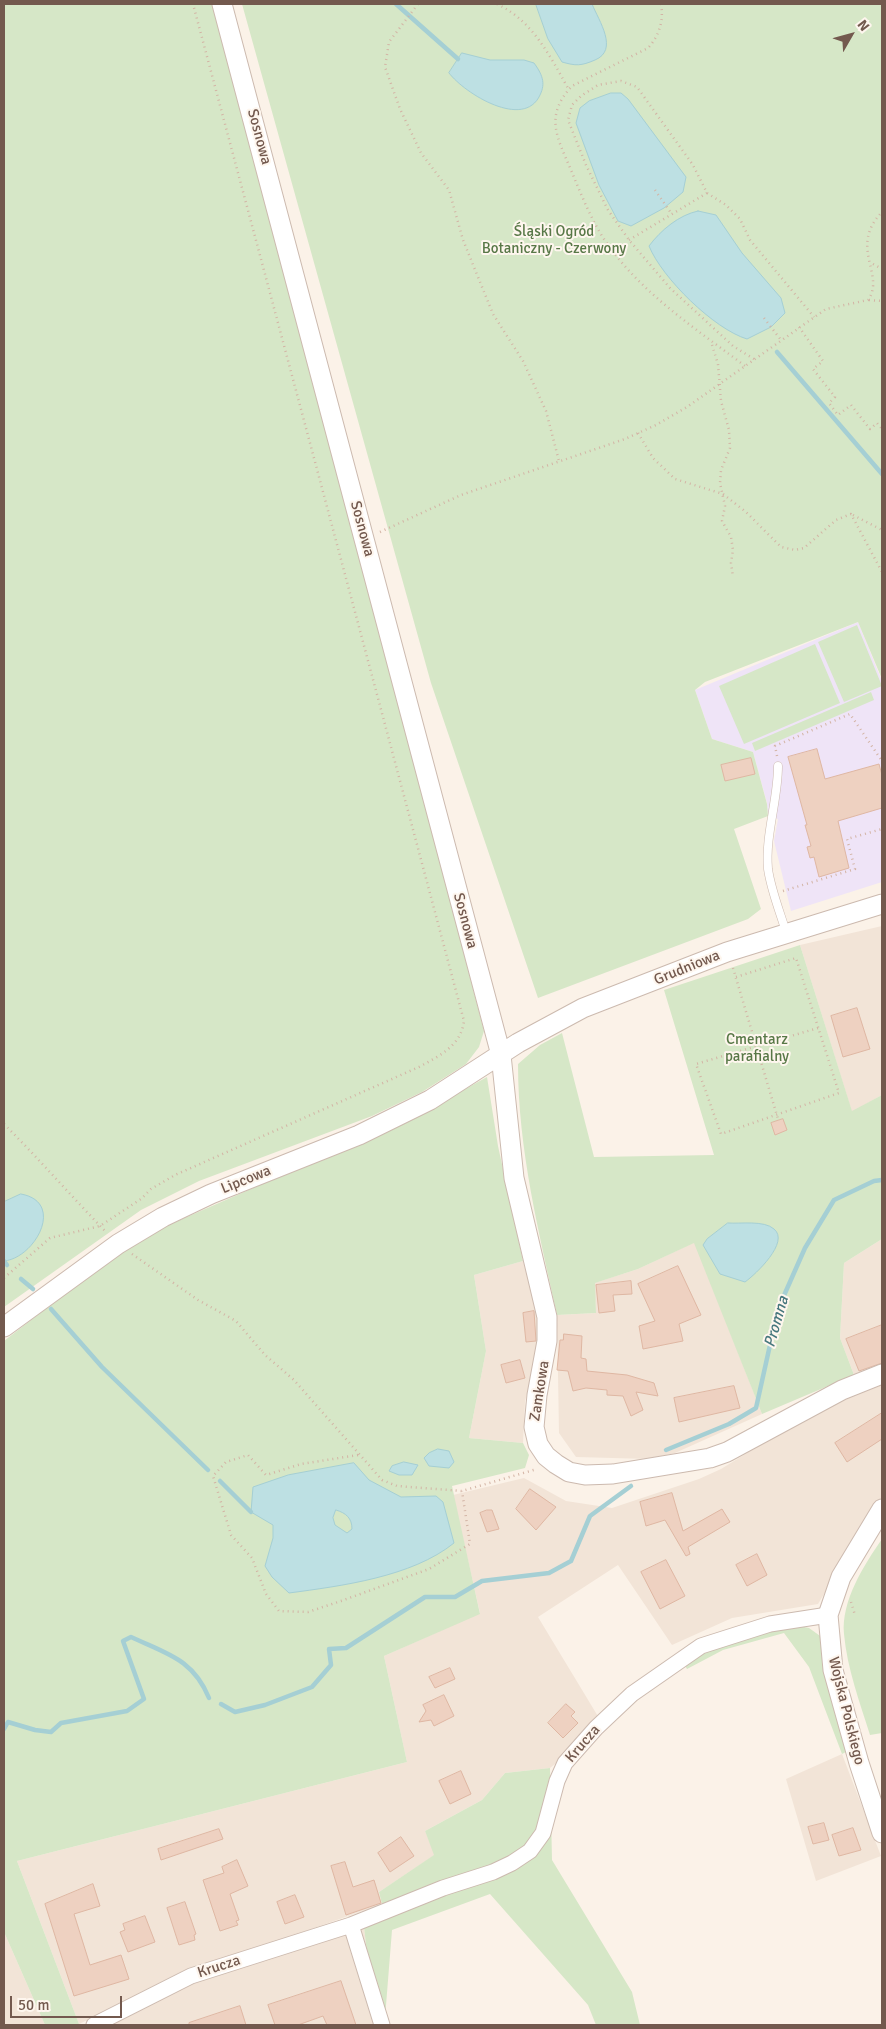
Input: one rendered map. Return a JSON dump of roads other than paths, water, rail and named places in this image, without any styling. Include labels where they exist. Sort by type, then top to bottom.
[{"type":"street","name":"Sosnowa","points":[[222,4],[501,1055]]},
{"type":"street","name":"Grudniowa","points":[[501,1055],[540,1029],[583,1008],[728,952],[786,932],[882,904]]},
{"type":"street","name":"Lipcowa","points":[[4,1326],[118,1244],[163,1218],[211,1194],[359,1136],[430,1100],[501,1055]]},
{"type":"street","name":"Zamkowa","points":[[501,1055],[514,1178],[547,1316],[547,1342],[537,1394],[534,1427],[538,1444],[546,1456],[569,1472],[585,1475],[613,1474],[710,1458],[727,1452],[842,1390],[882,1374]]},
{"type":"street","name":"Wojska Polskiego","points":[[882,1509],[840,1577],[828,1615],[833,1670],[859,1763],[882,1833]]},
{"type":"street","name":"Krucza","points":[[94,2025],[191,1976],[351,1924],[443,1888],[493,1872],[530,1851],[543,1833],[557,1782],[565,1763],[596,1728],[632,1694],[701,1646],[789,1620],[828,1615]]},
{"type":"street","points":[[351,1924],[382,2025]]},
{"type":"lane","points":[[778,766],[778,787],[768,847],[768,870],[786,932]]},
{"type":"water","points":[[536,4],[592,4],[605,35],[606,49],[602,55],[595,60],[582,64],[575,65],[562,62],[548,39]]},
{"type":"water","points":[[462,53],[490,60],[524,60],[534,63],[542,79],[543,86],[540,95],[532,105],[521,109],[508,109],[494,105],[481,98],[468,90],[449,73]]},
{"type":"water","points":[[611,93],[621,93],[628,99],[686,177],[683,192],[664,208],[631,226],[618,221],[599,185],[576,123],[580,108],[589,101]]},
{"type":"water","points":[[698,211],[716,215],[742,253],[781,298],[785,313],[771,327],[747,339],[720,325],[691,301],[665,273],[649,246],[671,224],[684,216]]},
{"type":"water","points":[[21,1194],[34,1199],[42,1207],[44,1218],[35,1241],[15,1258],[4,1261],[4,1202]]},
{"type":"water","points":[[728,1223],[764,1224],[774,1229],[778,1235],[778,1242],[770,1257],[745,1282],[720,1274],[703,1245],[707,1239]]},
{"type":"water","points":[[438,1449],[449,1451],[454,1462],[449,1468],[429,1466],[424,1458],[429,1453]]},
{"type":"water","points":[[404,1462],[418,1465],[412,1475],[399,1475],[389,1471],[392,1466]]},
{"type":"water","points":[[354,1463],[369,1480],[401,1497],[436,1496],[443,1502],[454,1543],[437,1555],[397,1572],[353,1583],[289,1593],[272,1577],[265,1566],[273,1538],[273,1525],[251,1512],[253,1487],[288,1475]],"holes":[[[336,1510],[340,1511],[351,1522],[352,1529],[347,1533],[335,1525],[333,1518]]]},
{"type":"waterway","points":[[396,4],[458,59]]},
{"type":"waterway","points":[[777,352],[882,474]]},
{"type":"waterway","name":"Promna","points":[[666,1450],[729,1424],[756,1408],[778,1309],[805,1248],[834,1200],[874,1181],[882,1180]]},
{"type":"waterway","points":[[4,1261],[7,1265]]},
{"type":"waterway","points":[[21,1279],[33,1289]]},
{"type":"waterway","points":[[51,1309],[102,1367],[208,1470]]},
{"type":"waterway","points":[[220,1481],[251,1512]]},
{"type":"waterway","points":[[221,1704],[235,1712],[265,1705],[312,1687],[331,1665],[329,1649],[346,1648],[425,1597],[455,1597],[482,1581],[549,1573],[571,1561],[590,1516],[631,1486]]},
{"type":"waterway","points":[[4,1729],[8,1722],[35,1730],[51,1732],[61,1723],[127,1711],[144,1699],[123,1641],[131,1637],[167,1653],[187,1666],[203,1685],[209,1698]]},
{"type":"park label","name":"Śląski Ogród Botaniczny - Czerwony","points":[[554,240]]},
{"type":"park label","name":"Cmentarz parafialny","points":[[757,1048]]}]
